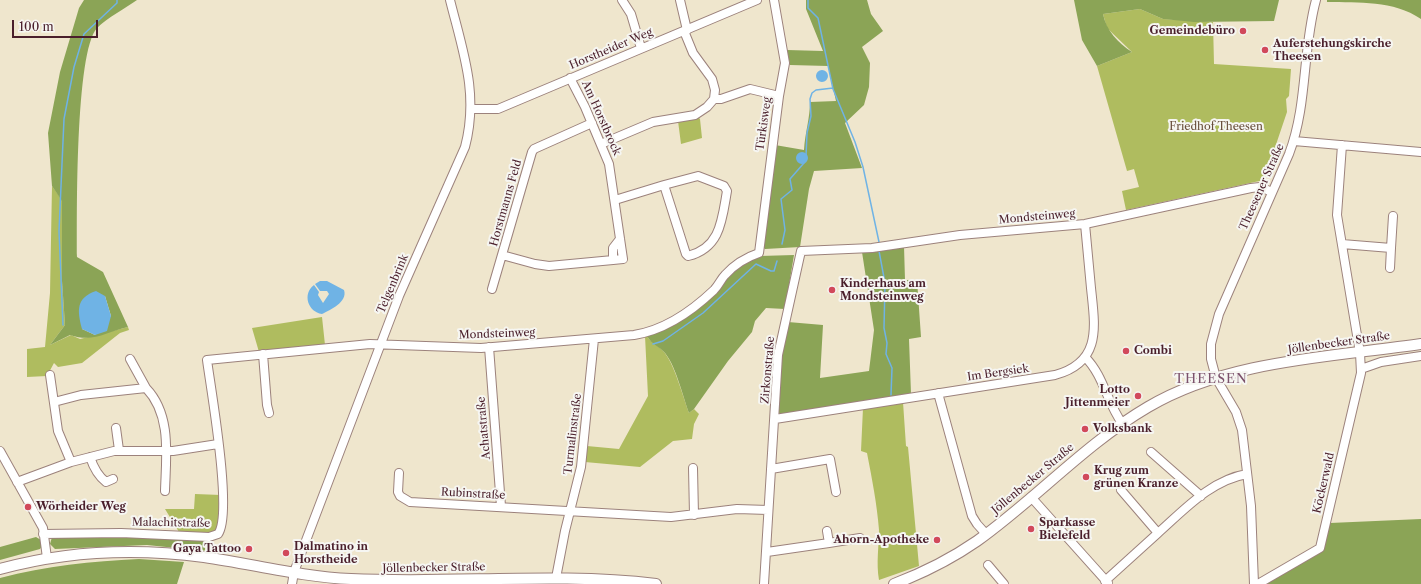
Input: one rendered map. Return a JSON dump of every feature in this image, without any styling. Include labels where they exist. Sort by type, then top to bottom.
[{"type":"main road","name":"Jöllenbecker Straße","points":[[894,584],[943,561],[986,534],[1122,423],[1159,401],[1216,378],[1279,364],[1421,344]]},
{"type":"main road","name":"Jöllenbecker Straße","points":[[0,569],[47,558],[115,552],[163,553],[206,557],[344,579],[389,580],[556,578],[656,584]]},
{"type":"street","name":"Telgenbrink","points":[[292,584],[294,572],[380,344],[399,296],[460,160],[470,128],[471,109],[468,72],[450,0]]},
{"type":"street","points":[[622,0],[631,14],[640,48]]},
{"type":"street","points":[[601,144],[653,122],[695,115],[707,107],[714,99],[715,90],[712,79],[693,53],[686,30],[680,0]]},
{"type":"street","name":"Horstheider Weg","points":[[471,109],[498,109],[757,0]]},
{"type":"street","name":"Türkisweg","points":[[759,252],[779,96],[785,70],[785,53],[774,0]]},
{"type":"street","name":"Theesener Straße","points":[[1254,584],[1252,515],[1239,419],[1216,378],[1211,353],[1214,330],[1219,314],[1294,141],[1302,105],[1309,37],[1316,0]]},
{"type":"street","name":"Am Horstbrock","points":[[570,78],[592,123],[609,164],[620,239],[612,248],[613,260]]},
{"type":"street","points":[[714,99],[721,99],[750,89],[779,96]]},
{"type":"street","name":"Horstmanns Feld","points":[[492,289],[532,152],[534,149],[592,123]]},
{"type":"street","points":[[1294,141],[1421,152]]},
{"type":"street","name":"Köckerwald","points":[[1258,584],[1320,548],[1361,369],[1360,353],[1338,215],[1342,145]]},
{"type":"street","points":[[615,200],[664,185],[698,176],[726,188],[719,232],[712,242],[690,256],[686,254],[664,185]]},
{"type":"street","name":"Mondsteinweg","points":[[800,251],[872,248],[960,235],[1085,224],[1251,188],[1260,187],[1272,192]]},
{"type":"street","points":[[1390,268],[1393,216]]},
{"type":"street","name":"Im Bergsiek","points":[[775,419],[1055,375],[1071,369],[1085,357],[1092,345],[1095,330],[1085,224]]},
{"type":"street","points":[[1342,244],[1391,248]]},
{"type":"street","name":"Zirkonstraße","points":[[764,584],[778,355],[800,251]]},
{"type":"street","name":"Mondsteinweg","points":[[207,360],[380,344],[489,347],[594,340],[646,333],[672,321],[700,302],[716,288],[733,268],[759,252]]},
{"type":"street","name":"Horstmanns Feld","points":[[502,255],[535,264],[549,266],[613,260]]},
{"type":"street","name":"Turmalinstraße","points":[[556,578],[583,451],[594,340]]},
{"type":"street","name":"Achatstraße","points":[[489,347],[502,506]]},
{"type":"street","points":[[263,354],[267,405],[270,413]]},
{"type":"street","points":[[1361,369],[1381,362],[1421,356]]},
{"type":"street","points":[[1085,357],[1099,375],[1115,412],[1122,423]]},
{"type":"street","points":[[130,359],[146,388],[160,408],[164,426],[166,451],[165,491]]},
{"type":"street","name":"Malachitstraße","points":[[44,534],[121,533],[214,536],[221,528],[224,505],[207,360]]},
{"type":"street","points":[[50,375],[58,431],[71,462]]},
{"type":"street","points":[[54,402],[81,395],[146,388]]},
{"type":"street","points":[[938,393],[972,516],[986,534]]},
{"type":"street","points":[[116,428],[119,450]]},
{"type":"street","points":[[17,482],[90,456],[119,450],[166,451],[218,444]]},
{"type":"street","points":[[0,451],[40,522],[44,534],[47,558]]},
{"type":"street","points":[[1151,452],[1201,496]]},
{"type":"street","points":[[90,456],[94,468],[104,480],[106,482],[113,480]]},
{"type":"street","points":[[771,469],[830,459],[836,492]]},
{"type":"street","points":[[693,468],[694,515]]},
{"type":"street","name":"Rubinstraße","points":[[398,473],[398,492],[406,501],[632,515],[694,515],[737,509],[768,510]]},
{"type":"street","points":[[1031,497],[1107,582],[1158,533],[1201,496],[1230,478],[1247,474]]},
{"type":"street","points":[[1121,490],[1158,533]]},
{"type":"street","points":[[827,531],[829,543]]},
{"type":"street","points":[[767,552],[860,538]]},
{"type":"street","points":[[988,565],[1004,584]]},
{"type":"green space","points":[[84,0],[137,0],[101,24],[97,28],[90,43],[81,101],[79,137],[77,257],[103,272],[128,327],[99,336],[86,338],[70,335],[50,345],[65,325],[62,281],[62,201],[52,186],[48,133],[60,72],[79,8]],"holes":[[[105,296],[111,316],[95,335],[82,329]]]},
{"type":"green space","points":[[806,0],[867,0],[871,14],[883,31],[862,47],[870,63],[869,87],[864,105],[845,123],[862,168],[814,171],[809,189],[800,247],[765,249],[762,246],[775,145],[804,150],[810,102],[836,101],[828,66],[790,65],[787,50],[823,51],[806,9]]},
{"type":"green space","points":[[1074,0],[1279,0],[1274,21],[1194,22],[1163,19],[1140,9],[1103,14],[1113,36],[1132,52],[1097,66],[1082,40]]},
{"type":"green space","points":[[1327,0],[1421,0],[1421,19],[1399,8],[1376,4],[1327,2]]},
{"type":"green space","name":"Friedhof Theesen","points":[[1140,9],[1163,19],[1213,22],[1214,64],[1291,69],[1289,96],[1286,99],[1287,112],[1264,180],[1126,210],[1122,191],[1139,187],[1134,169],[1127,171],[1097,66],[1132,52],[1107,28],[1103,14]]},
{"type":"green space","points":[[698,117],[700,119],[702,138],[681,144],[678,121]]},
{"type":"green space","points":[[52,186],[62,200],[62,281],[65,325],[50,345],[71,335],[80,339],[128,327],[129,330],[120,333],[82,363],[58,367],[54,363],[47,376],[27,377],[27,349],[45,347],[50,293]]},
{"type":"green space","points":[[904,246],[905,280],[917,280],[921,337],[909,339],[911,394],[782,415],[778,412],[782,350],[788,322],[823,325],[820,378],[869,371],[874,330],[862,252]]},
{"type":"green space","points":[[794,255],[785,309],[766,308],[755,321],[752,332],[728,361],[694,409],[689,413],[671,363],[663,351],[653,344],[647,336],[679,320],[734,269],[760,256]]},
{"type":"green space","points":[[322,317],[325,345],[259,352],[252,328]]},
{"type":"green space","points":[[645,336],[647,336],[651,342],[661,349],[671,363],[689,413],[694,409],[699,414],[694,424],[692,439],[673,441],[640,467],[585,462],[587,446],[619,449],[648,396]]},
{"type":"green space","points":[[903,402],[906,446],[908,447],[919,566],[879,580],[879,530],[877,511],[867,453],[861,451],[863,408]]},
{"type":"green space","points":[[195,494],[221,495],[219,524],[214,532],[179,532],[165,509],[194,509]]},
{"type":"green space","points":[[1421,519],[1421,584],[1259,584],[1324,548],[1330,523]]},
{"type":"green space","points":[[129,535],[205,541],[205,551],[147,545],[55,549],[50,544],[52,537]]},
{"type":"green space","points":[[36,537],[41,540],[42,546],[40,549],[0,560],[0,547]]},
{"type":"green space","points":[[139,559],[184,562],[177,584],[0,584],[0,578],[35,570],[104,561]]},
{"type":"water","points":[[824,70],[827,71],[827,81],[820,82],[817,81],[816,74],[817,71]]},
{"type":"water","points":[[802,152],[806,154],[808,158],[806,162],[802,164],[798,162],[796,158],[798,154]]},
{"type":"water","points":[[320,281],[327,281],[344,290],[345,294],[338,305],[322,314],[313,310],[308,302],[308,293],[314,285],[319,292],[318,295],[323,303],[329,294],[327,291],[320,291],[315,284]]},
{"type":"water","points":[[96,291],[105,296],[111,316],[107,331],[95,335],[82,329],[79,310],[81,301],[89,294]]},
{"type":"waterway","points":[[63,325],[59,231],[64,119],[74,67],[84,34],[117,3],[117,0]]},
{"type":"waterway","points":[[808,0],[808,8],[818,18],[833,89],[855,142],[863,167],[879,242]]},
{"type":"waterway","points":[[806,156],[807,133],[811,116],[810,99],[812,93],[816,90],[833,88]]},
{"type":"waterway","points":[[782,244],[785,230],[781,199],[792,190],[790,179],[804,163]]},
{"type":"waterway","points":[[879,251],[885,283],[884,328],[887,343],[886,354],[892,368],[891,395]]},
{"type":"waterway","points":[[653,344],[663,341],[703,313],[756,264],[774,271],[777,261]]},
{"type":"place","name":"Gemeindebüro","points":[[1243,31]]},
{"type":"place","name":"Auferstehungskirche Theesen","points":[[1265,50]]},
{"type":"place","name":"Kinderhaus am Mondsteinweg","points":[[832,290]]},
{"type":"place","name":"Combi","points":[[1126,351]]},
{"type":"place","name":"Lotto Jittenmeier","points":[[1138,396]]},
{"type":"place","name":"Volksbank","points":[[1085,429]]},
{"type":"place","name":"Krug zum grünen Kranze","points":[[1086,477]]},
{"type":"place","name":"Wörheider Weg","points":[[28,507]]},
{"type":"place","name":"Sparkasse Bielefeld","points":[[1031,529]]},
{"type":"place","name":"Ahorn-Apotheke","points":[[937,540]]},
{"type":"place","name":"Gaya Tattoo","points":[[249,549]]},
{"type":"place","name":"Dalmatino in Horstheide","points":[[286,553]]},
{"type":"district","name":"THEESEN","points":[[1211,379]]}]
